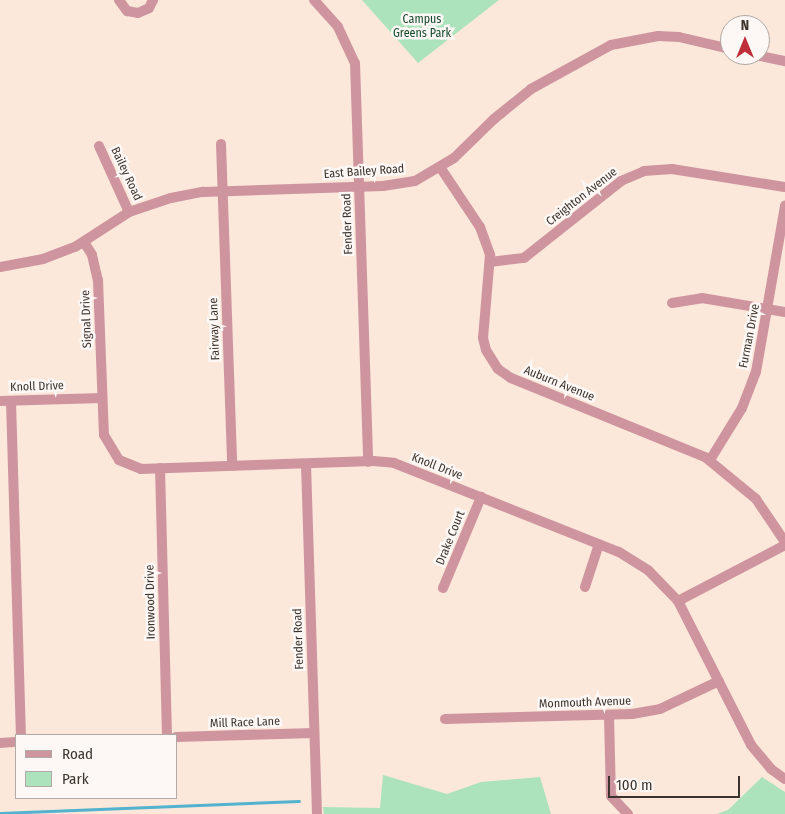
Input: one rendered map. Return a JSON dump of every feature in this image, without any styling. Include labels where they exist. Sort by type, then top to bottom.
[{"type":"street","points":[[119,0],[127,10],[138,13],[149,8],[154,0]]},
{"type":"street","name":"Fender Road","points":[[314,0],[338,27],[354,56],[368,462]]},
{"type":"street","name":"East Bailey Road","points":[[0,267],[42,259],[84,242],[129,212],[171,198],[222,191],[359,187],[415,181],[440,167],[512,103],[596,51],[630,40],[658,36],[679,37],[720,47]]},
{"type":"street","points":[[770,58],[785,62]]},
{"type":"street","points":[[221,144],[222,191]]},
{"type":"street","name":"Bailey Road","points":[[99,146],[129,212]]},
{"type":"street","name":"Auburn Avenue","points":[[440,167],[480,227],[490,262],[483,338],[486,350],[498,369],[511,378],[710,460],[756,499],[785,544]]},
{"type":"street","name":"Creighton Avenue","points":[[490,262],[524,258],[621,181],[644,171],[672,169],[785,187]]},
{"type":"street","name":"Fairway Lane","points":[[222,191],[232,466]]},
{"type":"street","name":"Furman Drive","points":[[710,460],[749,391],[768,309],[785,206]]},
{"type":"street","name":"Signal Drive","points":[[84,242],[92,255],[98,280],[102,398]]},
{"type":"street","points":[[672,303],[702,298],[785,312]]},
{"type":"street","name":"Knoll Drive","points":[[5,401],[102,398],[104,435],[114,456],[133,468],[394,463],[599,544],[640,564],[678,601],[751,745],[766,763],[785,779]]},
{"type":"street","points":[[5,401],[21,734]]},
{"type":"street","name":"Fender Road","points":[[306,464],[317,814]]},
{"type":"street","name":"Ironwood Drive","points":[[160,468],[167,734]]},
{"type":"street","name":"Drake Court","points":[[443,588],[481,497]]},
{"type":"street","points":[[585,587],[599,544]]},
{"type":"street","points":[[678,601],[785,544]]},
{"type":"street","name":"Monmouth Avenue","points":[[445,719],[609,716],[660,709],[719,682]]},
{"type":"street","points":[[609,716],[611,796],[628,814]]},
{"type":"street","name":"Mill Race Lane","points":[[178,737],[314,733]]},
{"type":"street","points":[[0,743],[15,742]]},
{"type":"green space","name":"Campus Greens Park","points":[[362,0],[499,0],[418,63]]},
{"type":"green space","points":[[383,775],[447,794],[481,782],[540,777],[551,814],[324,814],[323,807],[380,808]]},
{"type":"green space","points":[[762,777],[785,792],[785,814],[717,814],[728,810]]},
{"type":"waterway","points":[[0,813],[299,801]]}]
